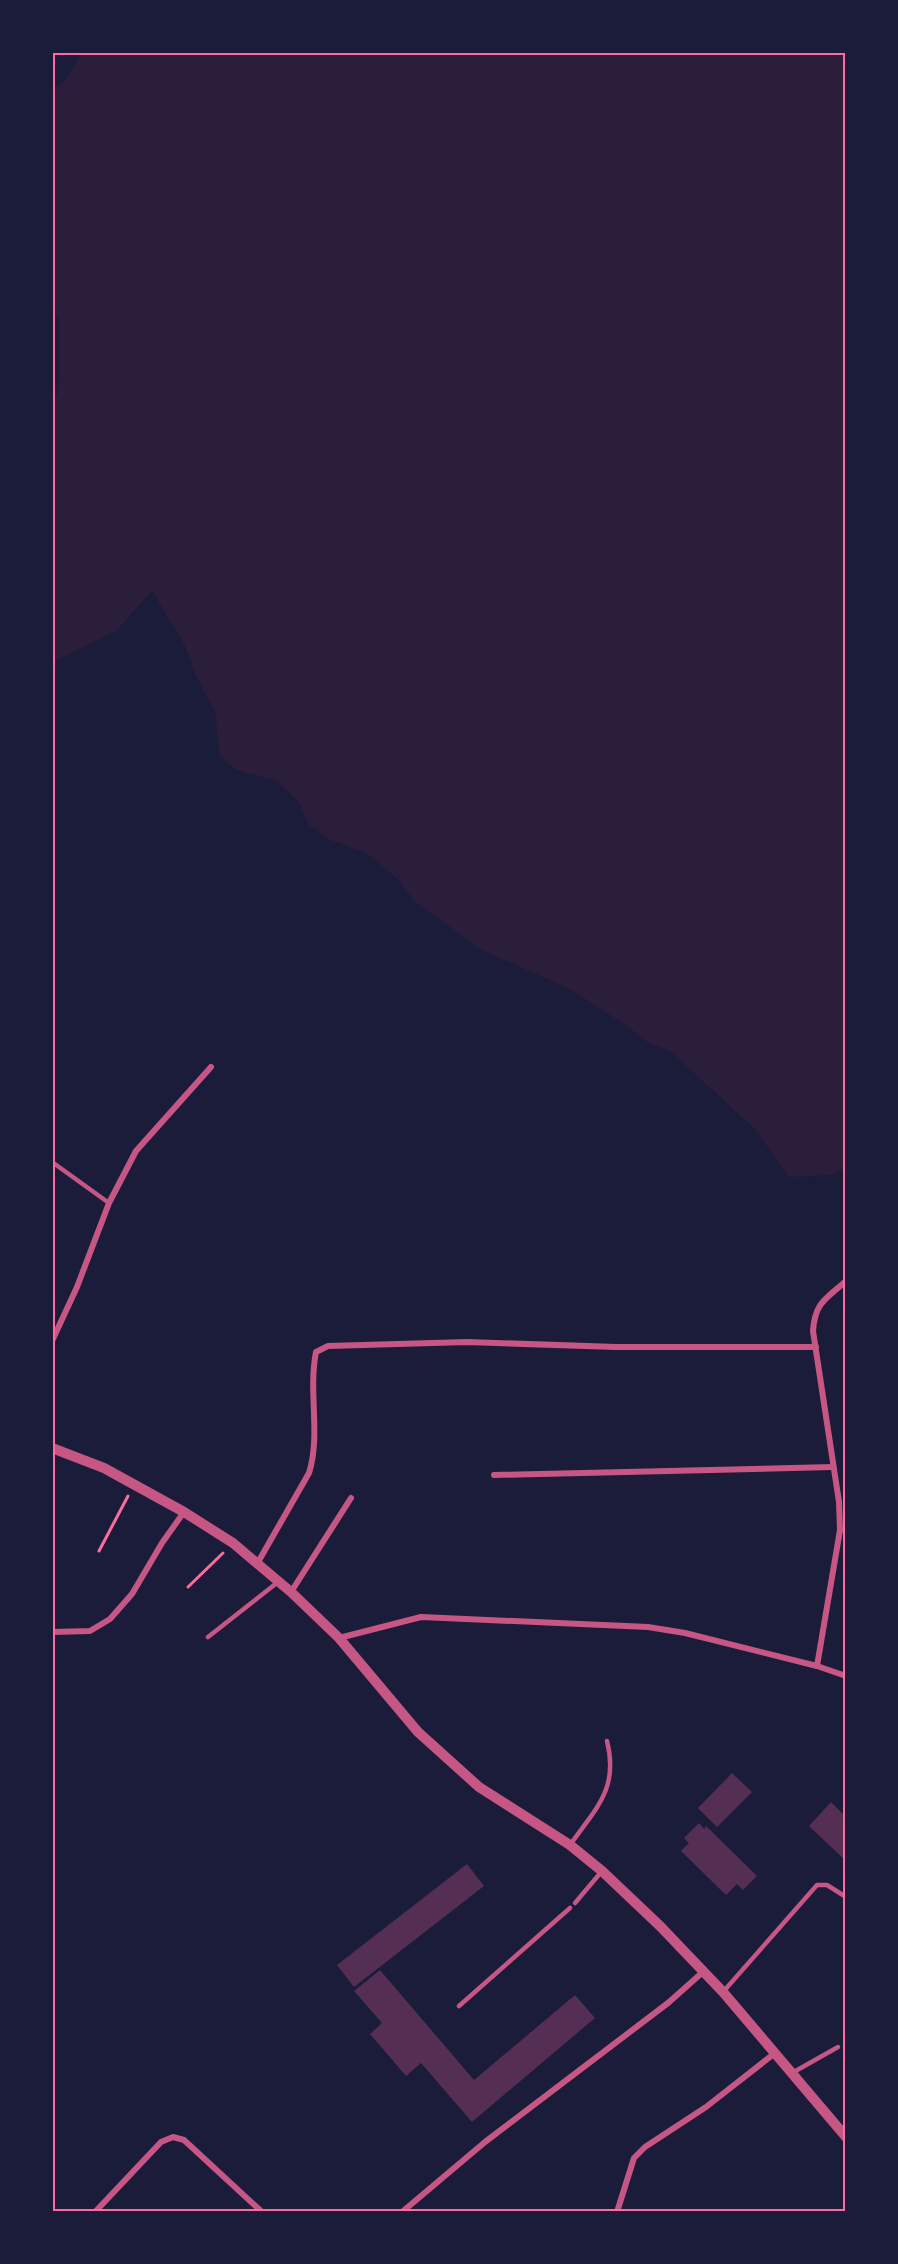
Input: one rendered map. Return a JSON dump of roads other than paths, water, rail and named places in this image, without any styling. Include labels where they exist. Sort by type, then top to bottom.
[{"type":"street","points":[[52,1341],[77,1287],[109,1203],[136,1151],[211,1067]]},
{"type":"street","points":[[817,1666],[840,1530],[816,1347],[814,1315],[820,1305],[846,1281]]},
{"type":"street","points":[[257,1565],[309,1473],[314,1436],[312,1372],[316,1352],[328,1346],[467,1342],[616,1347],[816,1347]]},
{"type":"street","points":[[52,1448],[104,1468],[184,1512],[233,1543],[291,1592],[339,1638],[418,1732],[479,1787],[570,1845],[602,1871],[704,1971],[846,2137]]},
{"type":"street","points":[[494,1475],[833,1467]]},
{"type":"street","points":[[291,1592],[351,1498]]},
{"type":"street","points":[[52,1632],[90,1631],[110,1619],[132,1594],[162,1543],[184,1512]]},
{"type":"street","points":[[339,1638],[421,1617],[648,1626],[817,1666],[846,1676]]},
{"type":"street","points":[[402,2211],[485,2142],[668,2004],[704,1971]]},
{"type":"street","points":[[617,2211],[634,2157],[645,2147],[706,2107],[775,2053]]},
{"type":"street","points":[[95,2211],[161,2142],[173,2137],[184,2140],[262,2211]]},
{"type":"lane","points":[[52,1162],[109,1203]]},
{"type":"lane","points":[[208,1637],[279,1582]]},
{"type":"lane","points":[[570,1845],[601,1803],[611,1777],[612,1758],[607,1741]]},
{"type":"lane","points":[[575,1903],[602,1871]]},
{"type":"lane","points":[[723,1992],[817,1885],[827,1885],[846,1897]]},
{"type":"lane","points":[[459,2006],[570,1908]]},
{"type":"lane","points":[[792,2073],[838,2047]]}]
